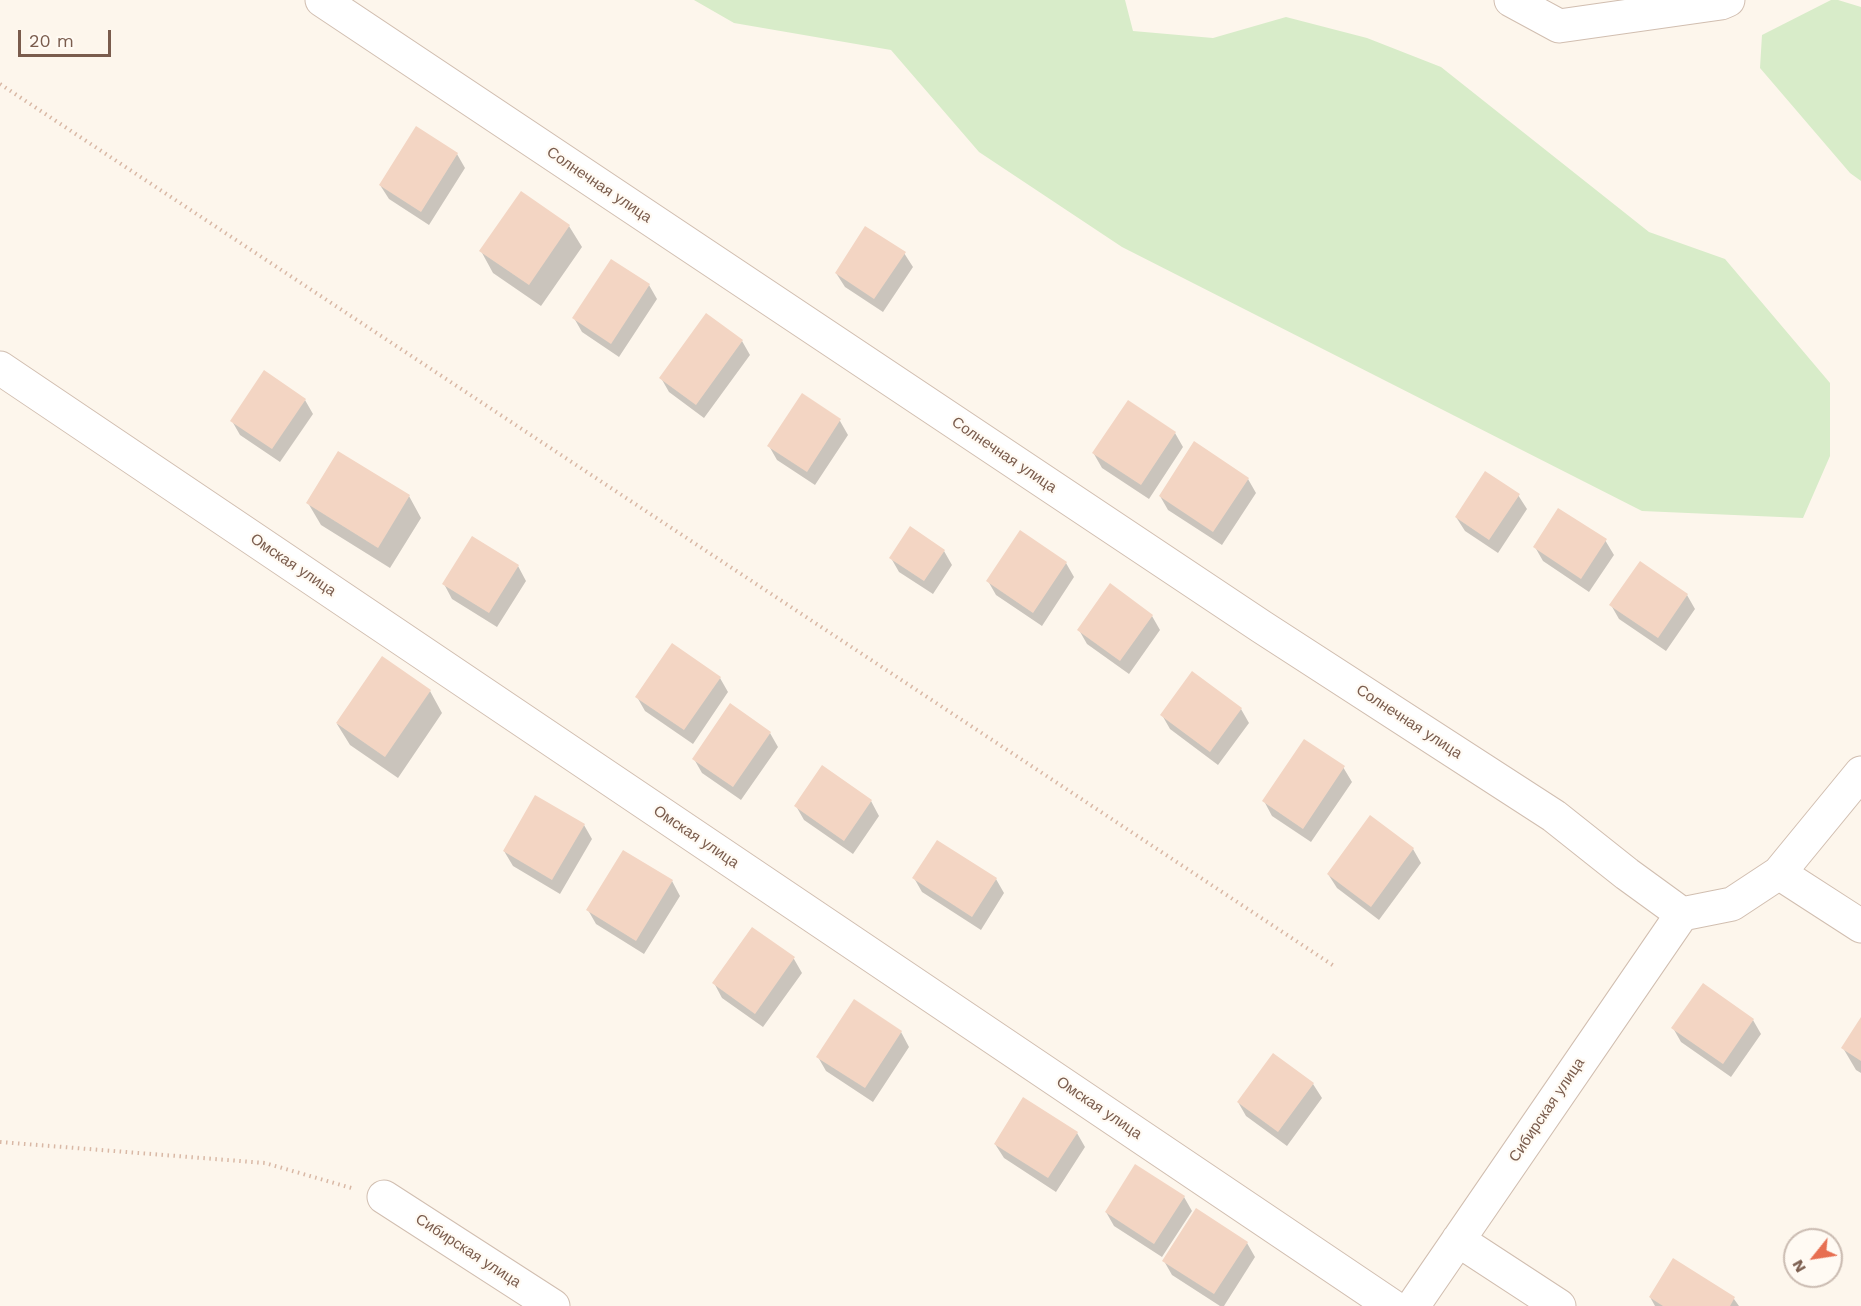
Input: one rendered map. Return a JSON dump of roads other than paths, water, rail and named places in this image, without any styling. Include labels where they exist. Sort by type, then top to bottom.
[{"type":"street","name":"Солнечная улица","points":[[322,0],[1262,627],[1554,816],[1682,914]]},
{"type":"street","points":[[1511,0],[1559,26],[1721,3],[1728,0]]},
{"type":"street","name":"Омская улица","points":[[0,368],[1392,1306]]},
{"type":"street","points":[[1682,914],[1732,904],[1779,873],[1861,773]]},
{"type":"street","points":[[1779,873],[1861,926]]},
{"type":"street","name":"Сибирская улица","points":[[1413,1306],[1682,914]]},
{"type":"street","name":"Сибирская улица","points":[[384,1197],[553,1306]]},
{"type":"street","points":[[1458,1240],[1559,1306]]}]
